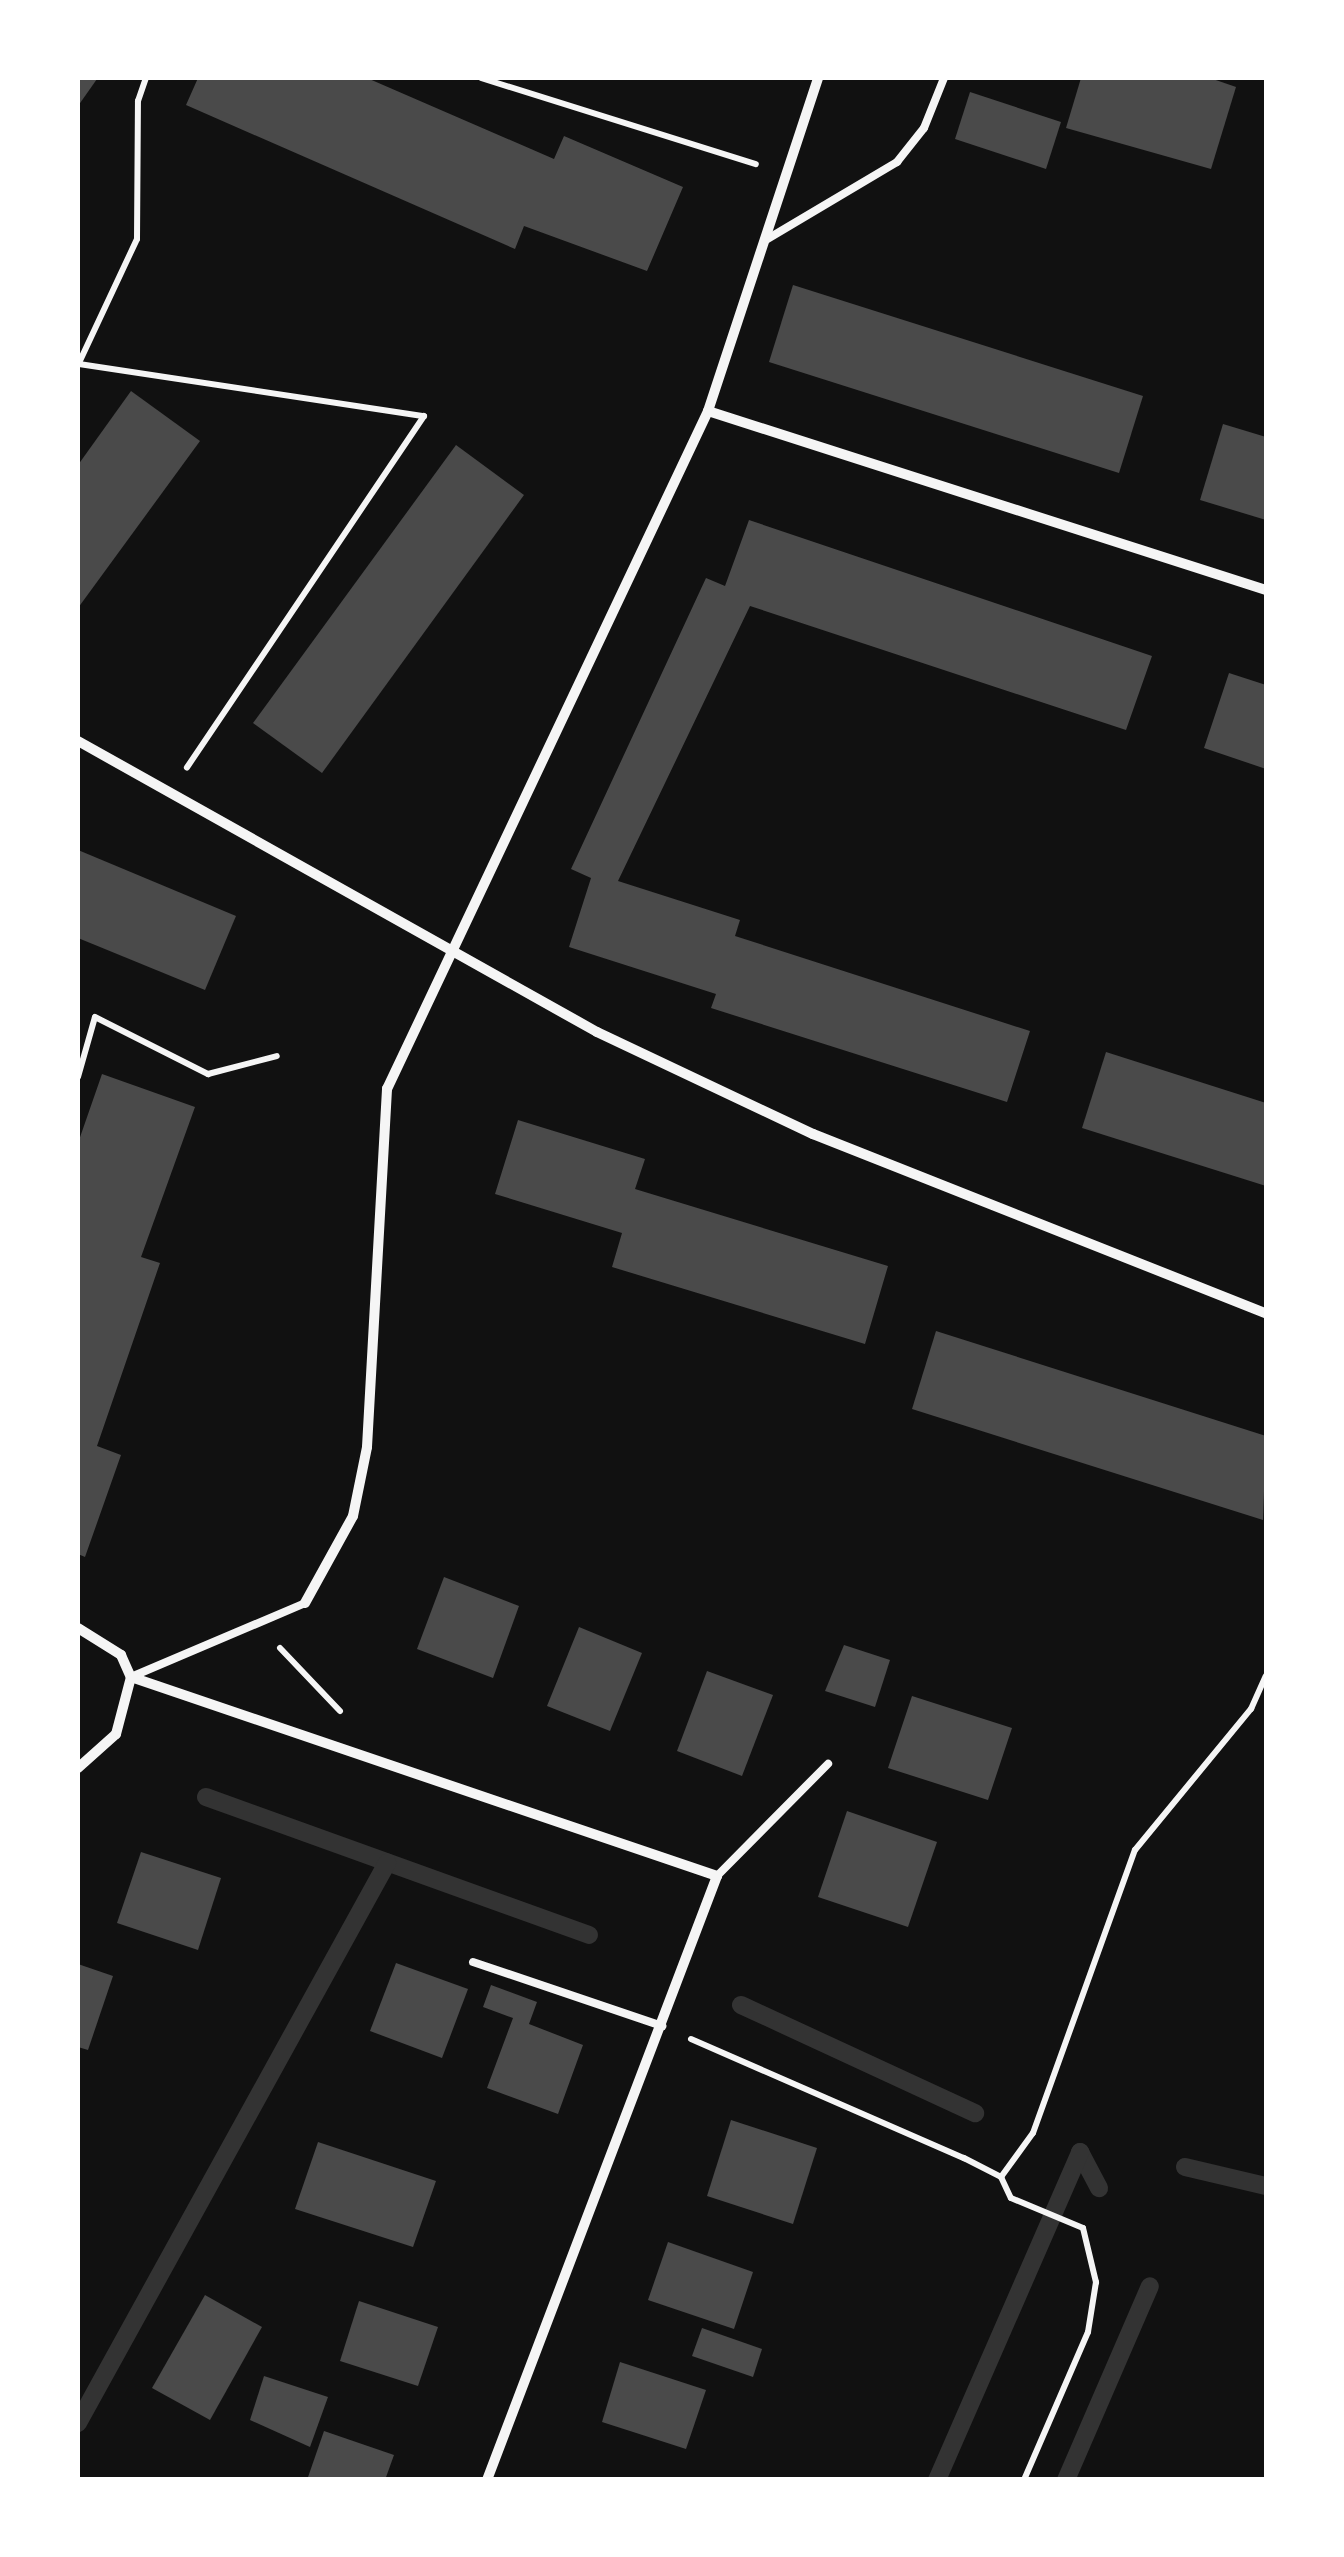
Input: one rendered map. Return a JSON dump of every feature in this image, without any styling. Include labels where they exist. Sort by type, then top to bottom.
[{"type":"street","points":[[305,1603],[353,1516],[367,1447],[387,1089],[708,412],[818,78]]},
{"type":"street","points":[[708,412],[1266,590]]},
{"type":"street","points":[[78,741],[450,953],[813,1134],[1266,1313]]},
{"type":"street","points":[[78,1628],[121,1655],[131,1677],[116,1734],[78,1768]]},
{"type":"street","points":[[131,1677],[716,1876],[487,2480]]},
{"type":"lane","points":[[764,240],[897,162],[924,128],[944,78]]},
{"type":"lane","points":[[131,1677],[305,1603]]},
{"type":"lane","points":[[716,1876],[828,1764]]},
{"type":"lane","points":[[473,1962],[662,2026]]},
{"type":"path","points":[[146,78],[138,100],[137,239],[78,365],[424,416],[170,794]]},
{"type":"path","points":[[481,78],[786,174]]},
{"type":"path","points":[[78,1077],[95,1017],[208,1074],[278,1056]]},
{"type":"path","points":[[257,1624],[393,1766]]},
{"type":"path","points":[[1001,2176],[1032,2134],[1134,1850],[1251,1709],[1266,1676]]},
{"type":"path","points":[[662,2026],[1001,2176],[1011,2198],[1083,2228],[1096,2282],[1088,2332],[1024,2480]]},
{"type":"building","points":[[78,78],[97,79],[78,106]]},
{"type":"building","points":[[198,78],[367,78],[554,159],[564,136],[683,187],[647,271],[524,226],[515,249],[186,105]]},
{"type":"building","points":[[1081,78],[1210,78],[1236,87],[1211,169],[1066,128]]},
{"type":"building","points":[[970,92],[1061,122],[1046,169],[955,139]]},
{"type":"building","points":[[793,285],[1143,396],[1119,473],[769,362]]},
{"type":"building","points":[[131,391],[200,441],[78,608],[78,465]]},
{"type":"building","points":[[1223,424],[1266,437],[1266,520],[1200,500]]},
{"type":"building","points":[[456,445],[524,495],[322,773],[253,723]]},
{"type":"building","points":[[749,520],[1152,656],[1126,730],[750,606],[618,881],[740,920],[735,936],[1030,1031],[1007,1102],[711,1008],[716,994],[569,947],[591,878],[571,869],[706,578],[725,586]]},
{"type":"building","points":[[1229,673],[1266,685],[1266,769],[1204,748]]},
{"type":"building","points":[[78,850],[236,916],[205,990],[78,938]]},
{"type":"building","points":[[1106,1052],[1266,1103],[1266,1186],[1082,1128]]},
{"type":"building","points":[[102,1074],[195,1107],[141,1257],[160,1263],[97,1446],[121,1455],[85,1557],[78,1554],[78,1143]]},
{"type":"building","points":[[518,1120],[645,1159],[635,1189],[888,1266],[865,1344],[612,1267],[622,1233],[495,1194]]},
{"type":"building","points":[[936,1331],[1266,1436],[1263,1520],[912,1409]]},
{"type":"building","points":[[444,1577],[519,1606],[493,1678],[417,1649]]},
{"type":"building","points":[[579,1627],[642,1653],[610,1731],[547,1706]]},
{"type":"building","points":[[844,1645],[890,1660],[875,1707],[825,1691]]},
{"type":"building","points":[[707,1671],[773,1695],[742,1776],[677,1751]]},
{"type":"building","points":[[912,1696],[1012,1728],[988,1800],[888,1768]]},
{"type":"building","points":[[847,1811],[937,1842],[908,1927],[818,1897]]},
{"type":"building","points":[[141,1852],[221,1878],[198,1950],[117,1923]]},
{"type":"building","points":[[396,1963],[468,1989],[442,2058],[370,2031]]},
{"type":"building","points":[[78,1964],[113,1976],[88,2050],[78,2047]]},
{"type":"building","points":[[491,1985],[537,2002],[529,2024],[583,2045],[558,2114],[487,2088],[513,2018],[483,2007]]},
{"type":"building","points":[[731,2120],[817,2148],[793,2224],[707,2196]]},
{"type":"building","points":[[318,2142],[436,2181],[413,2247],[295,2209]]},
{"type":"building","points":[[668,2242],[753,2272],[734,2329],[648,2300]]},
{"type":"building","points":[[205,2295],[262,2327],[210,2420],[152,2388]]},
{"type":"building","points":[[359,2301],[438,2327],[418,2386],[340,2361]]},
{"type":"building","points":[[702,2328],[762,2349],[753,2377],[692,2356]]},
{"type":"building","points":[[620,2362],[706,2390],[686,2449],[602,2422]]},
{"type":"building","points":[[264,2376],[328,2397],[310,2447],[250,2420]]},
{"type":"building","points":[[324,2431],[394,2455],[385,2480],[307,2480]]},
{"type":"waterway","points":[[206,1797],[589,1935]]},
{"type":"waterway","points":[[78,2423],[387,1863]]},
{"type":"waterway","points":[[741,2005],[975,2113]]},
{"type":"waterway","points":[[1080,2152],[1099,2188]]},
{"type":"waterway","points":[[937,2480],[1080,2152]]},
{"type":"waterway","points":[[1185,2167],[1266,2186]]},
{"type":"waterway","points":[[1066,2480],[1150,2286]]}]
